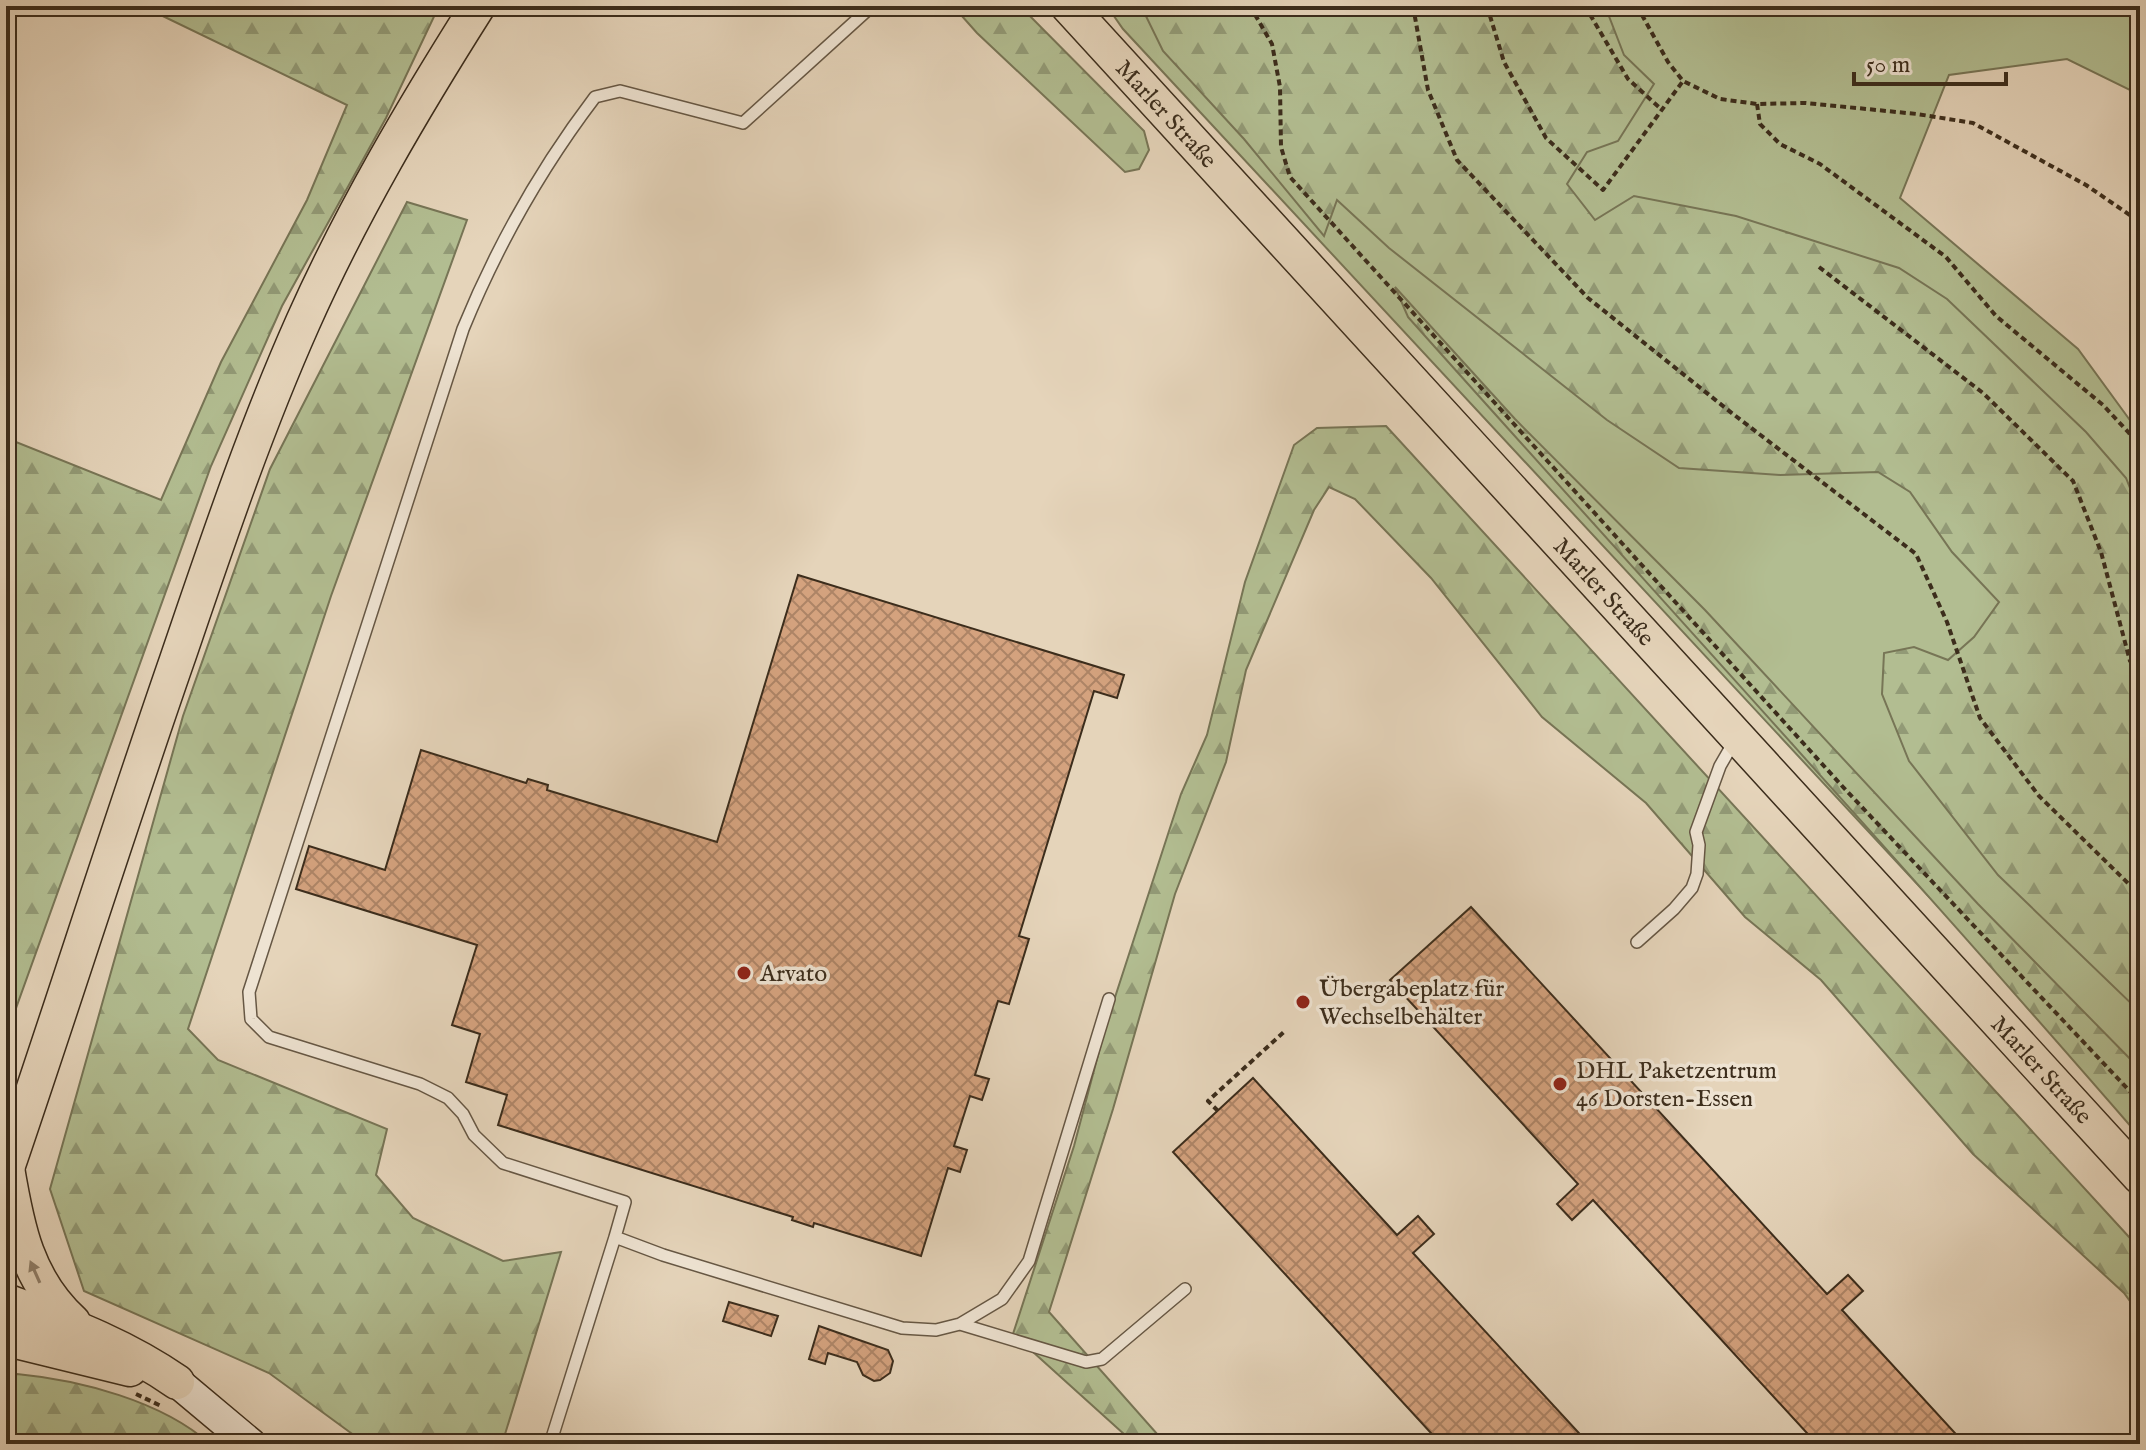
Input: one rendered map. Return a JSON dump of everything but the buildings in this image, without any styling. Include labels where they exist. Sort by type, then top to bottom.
[{"type":"main road","points":[[84,1331],[43,1290],[16,1221],[6,1170],[107,862],[239,478],[304,320],[407,123],[478,6]]},
{"type":"main road","name":"Marler Straße","points":[[1074,11],[2140,1177]]},
{"type":"main road","points":[[6,1301],[84,1331],[146,1360],[177,1382]]},
{"type":"main road","points":[[11,1342],[177,1382]]},
{"type":"street","points":[[177,1382],[251,1444]]},
{"type":"lane","points":[[550,1444],[625,1202],[503,1163],[480,1142],[463,1114],[448,1098],[420,1084],[269,1037],[251,1019],[249,992],[463,329],[484,279],[527,197],[595,97],[620,91],[743,123],[872,6]]},
{"type":"lane","points":[[1637,942],[1692,888],[1697,874],[1699,845],[1696,832],[1720,766],[1737,736]]},
{"type":"lane","points":[[615,1237],[663,1255],[902,1328],[936,1330],[960,1324],[1002,1299],[1029,1261],[1109,999]]},
{"type":"lane","points":[[960,1324],[1086,1362],[1102,1359],[1185,1289]]},
{"type":"path","points":[[1250,6],[1272,44],[1280,87],[1281,147],[1290,177],[1843,787],[2140,1102]]},
{"type":"path","points":[[1413,6],[1428,90],[1457,160],[1588,298],[1916,554],[1947,622],[1980,718],[2039,796],[2140,895]]},
{"type":"path","points":[[1487,6],[1504,62],[1546,138],[1603,190],[1683,81]]},
{"type":"path","points":[[1585,6],[1628,79],[1662,110]]},
{"type":"path","points":[[1637,6],[1668,62],[1683,81],[1720,99],[1757,104],[1806,103],[1973,123],[2086,185],[2140,222]]},
{"type":"path","points":[[1757,104],[1760,124],[1780,144],[1820,164],[1946,257],[1996,316],[2103,405],[2140,450]]},
{"type":"path","points":[[1819,267],[1983,393],[2073,481],[2101,552],[2130,661],[2140,672]]},
{"type":"path","points":[[1218,1111],[1208,1101],[1286,1030]]},
{"type":"green space","points":[[142,6],[439,6],[386,118],[282,306],[211,466],[6,1036],[6,438],[161,500],[221,362],[307,200],[347,105]]},
{"type":"green space","points":[[953,6],[1020,6],[1144,131],[1149,150],[1139,169],[1125,172],[977,33]]},
{"type":"green space","points":[[1107,6],[2140,6],[2140,95],[2067,59],[1949,75],[1900,198],[2078,349],[2140,434],[2140,1124],[1123,29]]},
{"type":"green space","points":[[1141,6],[1605,6],[1624,55],[1654,84],[1618,141],[1587,152],[1567,184],[1595,220],[1634,196],[1736,216],[1899,268],[1947,299],[2086,432],[2126,478],[2140,513],[2140,1012],[1998,875],[1909,761],[1882,694],[1884,653],[1914,647],[1948,660],[1974,637],[1999,602],[1952,552],[1910,492],[1878,472],[1780,475],[1679,468],[1607,420],[1389,248],[1337,200],[1324,236],[1244,139],[1163,51]]},
{"type":"green space","points":[[407,202],[467,220],[331,596],[188,1029],[218,1060],[387,1129],[376,1175],[413,1218],[503,1261],[561,1252],[502,1444],[366,1444],[269,1373],[84,1291],[50,1189],[183,716],[270,469]]},
{"type":"green space","points":[[1395,287],[1515,419],[1705,610],[1978,904],[2140,1069],[2140,1137],[1408,317]]},
{"type":"green space","points":[[1386,426],[2140,1249],[2140,1315],[2124,1293],[1973,1154],[1821,980],[1745,917],[1646,803],[1542,717],[1431,578],[1355,499],[1329,487],[1314,510],[1246,670],[1226,762],[1175,894],[1113,1109],[1049,1312],[1166,1444],[1135,1444],[1013,1334],[1074,1146],[1106,1025],[1181,794],[1207,735],[1245,582],[1294,445],[1317,428]]},
{"type":"green space","points":[[17,1374],[67,1381],[119,1395],[168,1416],[210,1444],[6,1444],[6,1376]]},
{"type":"place","name":"Arvato","points":[[744,973]]},
{"type":"place","name":"Übergabeplatz für Wechselbehälter","points":[[1303,1002]]},
{"type":"place","name":"DHL Paketzentrum 46 Dorsten-Essen","points":[[1560,1084]]}]
